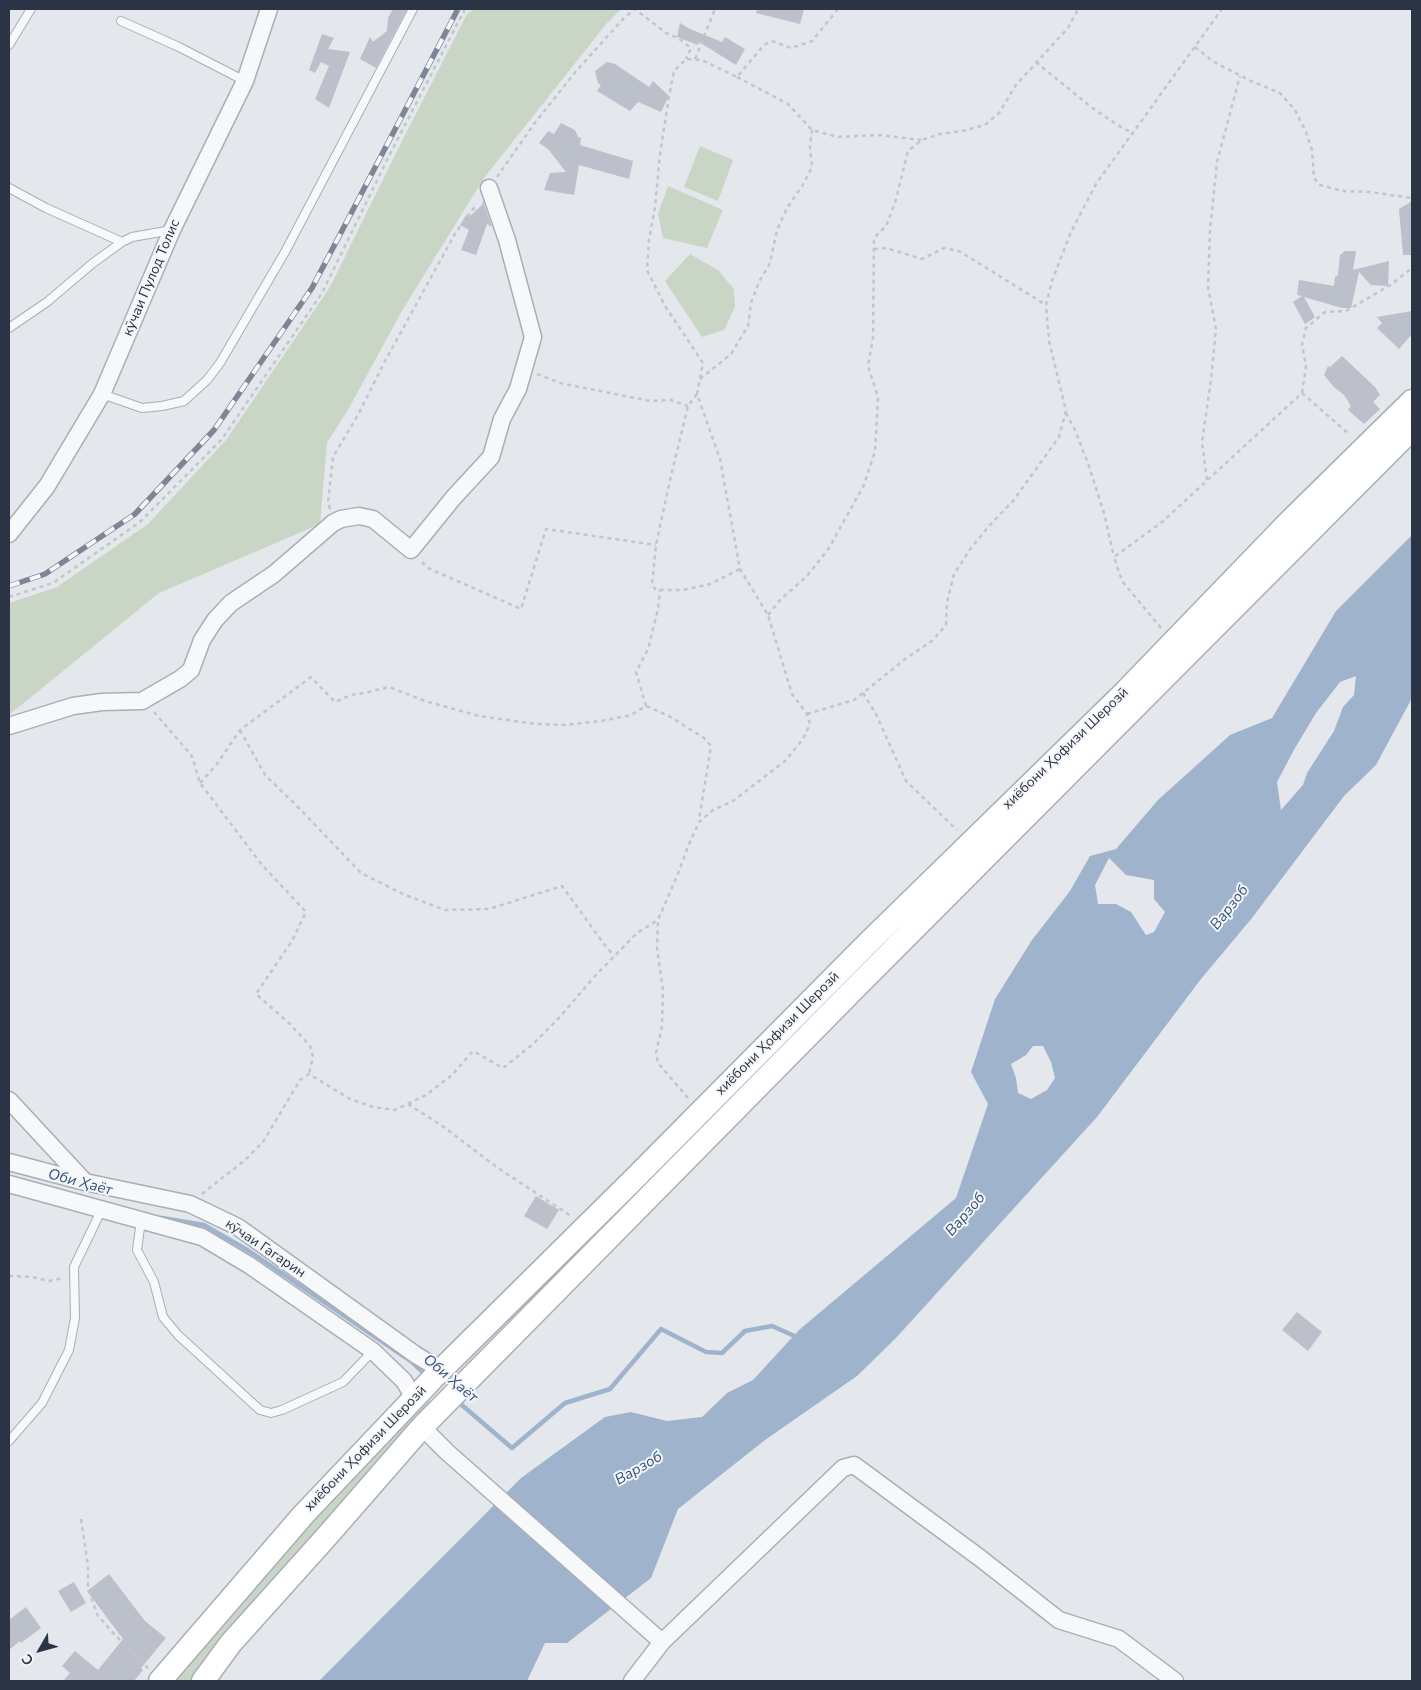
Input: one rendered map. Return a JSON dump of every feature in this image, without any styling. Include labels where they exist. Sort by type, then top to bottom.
[{"type":"main road","name":"хиёбони Ҳофизи Шерозӣ","points":[[160,1680],[304,1514],[439,1372],[869,942],[1125,692],[1291,520],[1412,401]]},
{"type":"main road","name":"хиёбони Ҳофизи Шерозӣ","points":[[204,1681],[231,1643],[422,1427],[821,1021],[1412,429]]},
{"type":"main road","points":[[304,1514],[328,1535]]},
{"type":"street","name":"кӯчаи Пулод Толис","points":[[9,534],[47,486],[102,394],[172,230],[245,81],[269,9]]},
{"type":"street","points":[[9,726],[73,706],[102,702],[142,701],[180,679],[191,670],[202,640],[215,620],[231,603],[274,574],[333,522],[359,516],[373,519],[412,550],[454,497],[491,457],[502,419],[518,389],[525,369],[533,337],[507,240],[489,188]]},
{"type":"street","points":[[9,1100],[86,1182]]},
{"type":"street","name":"кӯчаи Гагарин","points":[[9,1162],[86,1182],[190,1204],[238,1227],[439,1372]]},
{"type":"street","points":[[9,1184],[101,1211],[202,1237],[249,1265],[373,1352],[404,1381],[416,1396]]},
{"type":"street","points":[[422,1427],[446,1452],[662,1642]]},
{"type":"street","points":[[632,1681],[662,1642],[843,1468],[854,1465],[980,1558],[1059,1620],[1119,1639],[1175,1681]]},
{"type":"lane","points":[[9,45],[31,9]]},
{"type":"lane","points":[[102,394],[142,408],[162,406],[184,401],[216,369],[285,252],[413,9]]},
{"type":"lane","points":[[121,21],[170,43],[245,81]]},
{"type":"lane","points":[[9,188],[46,208],[122,242]]},
{"type":"lane","points":[[9,328],[47,302],[93,263],[122,242],[132,237],[172,230]]},
{"type":"lane","points":[[9,1441],[42,1403],[69,1350],[75,1318],[74,1267],[101,1211]]},
{"type":"lane","points":[[141,1220],[137,1250],[154,1282],[163,1317],[178,1335],[260,1410],[271,1413],[282,1410],[343,1382],[373,1352]]},
{"type":"path","points":[[9,597],[53,583],[140,522],[222,439],[322,293],[390,154],[465,9]]},
{"type":"path","points":[[333,522],[328,502],[333,457],[359,414],[385,360],[456,232],[534,124],[577,70],[625,17],[635,9],[666,33],[678,38],[692,48],[686,59],[674,71],[660,154],[656,208],[649,240],[647,270],[665,306],[702,363],[697,394],[720,459],[740,569],[768,615],[792,694],[807,714],[810,724],[803,739],[786,761],[733,801],[712,810],[699,822]]},
{"type":"path","points":[[694,59],[715,9]]},
{"type":"path","points":[[737,77],[764,45],[772,41],[791,48],[812,41],[838,9]]},
{"type":"path","points":[[768,615],[780,600],[806,576],[828,548],[864,485],[875,451],[878,397],[868,366],[873,338],[874,238],[886,226],[895,203],[908,150],[922,140],[940,134],[984,125],[999,113],[1016,85],[1068,28],[1078,9]]},
{"type":"path","points":[[1173,642],[1122,581],[1089,466],[1066,412],[1049,341],[1046,305],[1052,281],[1071,232],[1096,184],[1222,9]]},
{"type":"path","points":[[1195,47],[1214,62],[1240,76],[1280,93],[1295,110],[1306,132],[1312,150],[1314,178],[1320,185],[1342,191],[1370,192],[1412,198]]},
{"type":"path","points":[[686,59],[702,60],[788,104],[812,130],[838,137],[879,135],[922,140]]},
{"type":"path","points":[[1036,62],[1091,107],[1132,133]]},
{"type":"path","points":[[1207,480],[1202,442],[1216,329],[1208,287],[1210,230],[1217,162],[1240,76]]},
{"type":"path","points":[[699,380],[731,354],[748,326],[751,303],[759,282],[770,263],[777,230],[787,208],[812,167],[810,147],[812,130]]},
{"type":"path","points":[[874,248],[886,248],[922,259],[944,248],[959,250],[1046,305]]},
{"type":"path","points":[[1114,557],[1162,522],[1302,393],[1306,366],[1302,344],[1306,328],[1325,312],[1346,311],[1392,284],[1412,268]]},
{"type":"path","points":[[525,369],[560,383],[650,401],[671,400],[688,406]]},
{"type":"path","points":[[1302,393],[1364,448]]},
{"type":"path","points":[[697,394],[688,406],[656,545],[652,585],[656,590],[683,590],[710,584],[740,569]]},
{"type":"path","points":[[807,714],[854,700],[904,660],[933,640],[946,625],[947,602],[954,574],[970,548],[1013,501],[1059,437],[1066,412]]},
{"type":"path","points":[[412,550],[428,568],[521,609],[546,529],[656,545]]},
{"type":"path","points":[[660,590],[658,609],[648,649],[636,672],[646,706],[668,716],[704,738],[711,746],[699,822],[688,844],[677,876],[658,920],[657,948],[662,990],[662,1026],[656,1053],[658,1063],[701,1111]]},
{"type":"path","points":[[200,783],[217,764],[240,730],[311,678],[335,702],[351,695],[364,694],[389,687],[425,701],[479,716],[536,724],[566,725],[607,720],[631,715],[646,706]]},
{"type":"path","points":[[863,693],[876,714],[906,780],[970,843]]},
{"type":"path","points":[[142,701],[160,718],[192,756],[200,783],[262,865],[306,912],[292,941],[256,994],[290,1024],[310,1046],[313,1057],[309,1074],[300,1080],[262,1142],[245,1160],[190,1204]]},
{"type":"path","points":[[240,730],[265,775],[361,874],[445,910],[489,909],[562,886],[614,956]]},
{"type":"path","points":[[309,1074],[350,1099],[373,1107],[395,1110],[426,1095],[452,1075],[474,1051],[503,1068],[533,1044],[558,1019],[637,933],[658,920]]},
{"type":"path","points":[[408,1104],[441,1124],[498,1168],[586,1226]]},
{"type":"path","points":[[9,1276],[49,1281],[74,1275]]},
{"type":"path","points":[[81,1519],[88,1566],[88,1589],[98,1616],[160,1680]]},
{"type":"green space","points":[[474,9],[621,9],[607,23],[484,178],[403,309],[349,408],[327,443],[320,524],[159,593],[9,715],[9,603],[57,587],[148,524],[226,440],[330,287],[467,14]]},
{"type":"green space","points":[[700,146],[733,160],[718,201],[684,187]]},
{"type":"green space","points":[[668,186],[723,210],[707,248],[663,238],[658,214]]},
{"type":"green space","points":[[690,254],[718,270],[734,289],[735,307],[724,330],[702,337],[665,281]]},
{"type":"green space","points":[[425,1396],[438,1411],[202,1681],[168,1681]]},
{"type":"water","name":"Варзоб","points":[[1412,535],[1412,698],[1376,765],[1344,796],[1252,918],[1201,979],[1097,1117],[895,1339],[857,1376],[765,1440],[678,1509],[651,1578],[567,1643],[545,1643],[527,1681],[319,1681],[521,1478],[605,1417],[631,1412],[667,1421],[702,1417],[727,1393],[753,1380],[799,1330],[956,1198],[988,1104],[971,1072],[995,999],[1032,940],[1070,891],[1090,856],[1116,849],[1158,800],[1230,735],[1272,718],[1336,611]],"holes":[[[1356,676],[1354,695],[1343,707],[1334,731],[1307,773],[1303,785],[1281,810],[1277,782],[1295,748],[1316,713],[1340,682]],[[1109,858],[1126,875],[1154,880],[1154,899],[1165,912],[1154,932],[1146,935],[1131,912],[1116,904],[1098,904],[1095,885]],[[1033,1046],[1043,1046],[1051,1062],[1055,1078],[1047,1090],[1031,1099],[1018,1093],[1016,1078],[1011,1064],[1026,1055]]]},
{"type":"building","points":[[393,9],[407,9],[376,68],[360,59],[370,37],[373,42],[387,31],[388,18]]},
{"type":"building","points":[[757,9],[804,9],[800,24],[756,13]]},
{"type":"building","points":[[680,23],[722,42],[725,37],[745,49],[736,65],[699,42],[698,45],[677,37]]},
{"type":"building","points":[[322,34],[334,38],[328,49],[350,52],[329,108],[315,99],[329,66],[321,62],[315,73],[309,70]]},
{"type":"building","points":[[607,62],[615,64],[649,87],[653,81],[669,96],[661,112],[638,102],[630,111],[597,91],[601,85],[598,83],[595,71]]},
{"type":"building","points":[[561,123],[575,130],[578,137],[581,138],[580,145],[633,161],[629,179],[579,165],[574,195],[544,190],[550,173],[566,172],[548,149],[539,143],[548,131],[554,134]]},
{"type":"building","points":[[483,201],[492,227],[487,224],[476,255],[461,250],[469,230],[460,225],[466,215],[470,216],[482,205]]},
{"type":"building","points":[[1412,201],[1412,255],[1403,255],[1399,209]]},
{"type":"building","points":[[1345,251],[1356,251],[1353,270],[1389,261],[1388,286],[1371,285],[1359,272],[1351,308],[1342,308],[1304,297],[1315,317],[1305,324],[1293,302],[1302,296],[1297,295],[1299,280],[1334,286],[1335,277],[1338,275],[1340,255]]},
{"type":"building","points":[[1412,311],[1412,334],[1399,349],[1377,328],[1382,323],[1377,317]]},
{"type":"building","points":[[1342,356],[1375,387],[1380,395],[1373,402],[1380,409],[1364,424],[1348,410],[1351,406],[1344,395],[1324,375],[1328,366],[1330,367]]},
{"type":"building","points":[[536,1196],[559,1210],[547,1229],[524,1216]]},
{"type":"building","points":[[1297,1312],[1322,1332],[1308,1351],[1282,1330]]},
{"type":"building","points":[[109,1574],[145,1621],[166,1638],[141,1668],[143,1670],[134,1681],[63,1681],[70,1673],[62,1666],[75,1651],[98,1670],[123,1639],[87,1591]]},
{"type":"building","points":[[74,1582],[86,1603],[71,1612],[58,1591]]},
{"type":"building","points":[[26,1607],[41,1628],[9,1650],[9,1620]]},
{"type":"waterway","name":"Оби Ҳаёт","points":[[162,1218],[204,1225],[249,1251],[412,1362],[427,1376]]},
{"type":"waterway","name":"Оби Ҳаёт","points":[[456,1400],[512,1448],[565,1403],[610,1389],[661,1329],[706,1352],[722,1353],[745,1331],[772,1326],[799,1338]]},
{"type":"railway","points":[[9,586],[45,574],[135,514],[214,430],[312,288],[458,9]]}]
